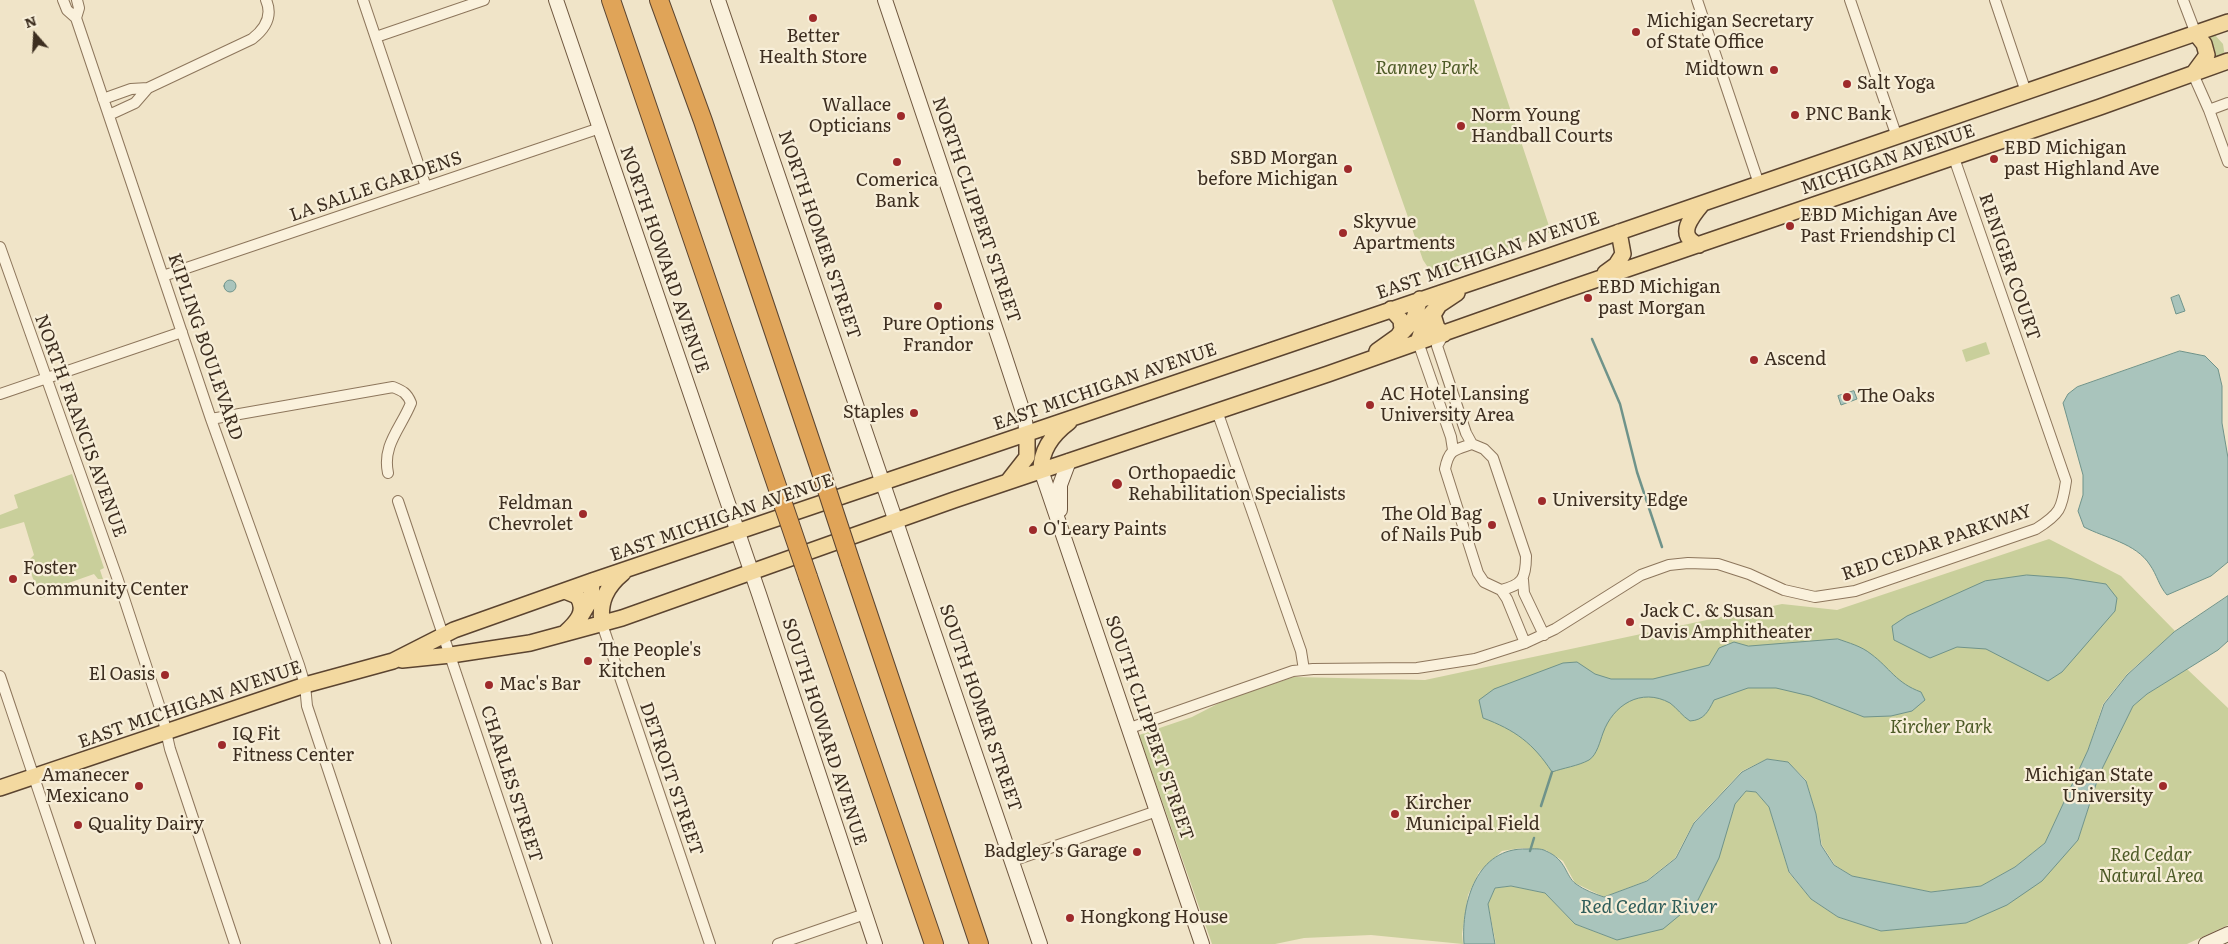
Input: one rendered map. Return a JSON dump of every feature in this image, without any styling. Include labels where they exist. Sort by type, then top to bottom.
[{"type":"highway","points":[[611,0],[932,944]]},
{"type":"highway","points":[[659,0],[722,176],[979,944]]},
{"type":"main road","name":"MICHIGAN AVENUE","points":[[1833,158],[2228,22]]},
{"type":"main road","points":[[2193,74],[2207,55],[2204,44],[2196,34]]},
{"type":"main road","name":"MICHIGAN AVENUE","points":[[1560,292],[1954,158],[2228,61]]},
{"type":"main road","name":"EAST MICHIGAN AVENUE","points":[[393,661],[444,634],[592,581],[1028,434],[1833,158]]},
{"type":"main road","points":[[1700,245],[1691,239],[1687,228],[1691,217],[1702,204]]},
{"type":"main road","points":[[1592,281],[1619,261],[1623,250],[1619,232]]},
{"type":"main road","points":[[1418,342],[1426,319],[1439,305],[1480,279]]},
{"type":"main road","name":"EAST MICHIGAN AVENUE","points":[[0,788],[304,685],[393,661],[451,655],[559,636],[622,618],[897,520],[1444,334],[1560,292]]},
{"type":"main road","points":[[1362,362],[1398,336],[1413,321],[1420,299]]},
{"type":"main road","points":[[1439,305],[1433,315],[1434,322],[1437,328],[1444,334]]},
{"type":"main road","points":[[1391,309],[1399,316],[1402,323],[1402,330],[1398,336]]},
{"type":"main road","points":[[1041,470],[1042,456],[1050,442],[1061,428],[1079,416]]},
{"type":"main road","points":[[996,486],[1012,478],[1025,461],[1028,449],[1028,434]]},
{"type":"main road","points":[[602,624],[602,602],[612,583],[629,569]]},
{"type":"main road","points":[[559,636],[579,619],[591,599],[592,581]]},
{"type":"main road","points":[[612,583],[608,594],[608,603],[613,612],[622,618]]},
{"type":"main road","points":[[565,591],[575,595],[580,601],[581,611],[579,619]]},
{"type":"street","name":"KIPLING BOULEVARD","points":[[63,0],[67,10],[76,18],[212,419],[279,605],[304,685],[307,706],[386,944]]},
{"type":"street","name":"KIPLING BOULEVARD","points":[[76,18],[79,8],[77,0]]},
{"type":"street","points":[[109,115],[135,102],[148,88],[252,39],[261,32],[267,23],[269,14],[266,0]]},
{"type":"street","points":[[363,0],[426,187]]},
{"type":"street","points":[[376,37],[484,0]]},
{"type":"street","name":"NORTH HOWARD AVENUE","points":[[556,0],[737,532]]},
{"type":"street","name":"NORTH HOMER STREET","points":[[718,0],[884,483]]},
{"type":"street","name":"NORTH CLIPPERT STREET","points":[[885,0],[1024,414],[1028,434]]},
{"type":"street","points":[[1697,0],[1759,184]]},
{"type":"street","points":[[1850,0],[1897,137]]},
{"type":"street","points":[[1995,0],[2026,92]]},
{"type":"street","points":[[2183,0],[2196,34]]},
{"type":"street","points":[[2193,74],[2209,110],[2228,162]]},
{"type":"street","points":[[103,99],[131,88],[148,88]]},
{"type":"street","points":[[2209,110],[2228,103]]},
{"type":"street","name":"LA SALLE GARDENS","points":[[163,276],[600,128]]},
{"type":"street","name":"RENIGER COURT","points":[[1954,158],[2032,387]]},
{"type":"street","name":"NORTH FRANCIS AVENUE","points":[[0,247],[118,580],[170,749],[235,944]]},
{"type":"street","points":[[0,394],[182,332]]},
{"type":"street","points":[[1444,334],[1437,346],[1466,433],[1472,444],[1484,449],[1493,458],[1526,556],[1526,569],[1523,580],[1524,593],[1544,635]]},
{"type":"street","points":[[1418,342],[1451,437],[1453,450]]},
{"type":"street","points":[[212,419],[393,387],[404,391],[411,403],[388,448],[385,459],[388,473]]},
{"type":"street","name":"RED CEDAR PARKWAY","points":[[1130,728],[1278,676],[1304,670],[1417,668],[1475,659],[1544,635],[1641,575],[1669,565],[1688,563],[1718,564],[1749,574],[1784,590],[1815,597],[1855,591],[2036,529],[2054,517],[2063,501],[2066,480],[2032,387]]},
{"type":"street","points":[[1217,411],[1300,651],[1304,670]]},
{"type":"street","points":[[1472,444],[1453,450],[1448,458],[1445,470],[1478,573],[1484,582],[1500,590],[1507,599],[1525,643]]},
{"type":"street","name":"SOUTH CLIPPERT STREET","points":[[1061,523],[1059,490],[1069,461]]},
{"type":"street","name":"SOUTH CLIPPERT STREET","points":[[1041,470],[1061,523],[1202,944]]},
{"type":"street","name":"SOUTH HOMER STREET","points":[[884,483],[1040,944]]},
{"type":"street","name":"CHARLES STREET","points":[[398,501],[547,944]]},
{"type":"street","name":"SOUTH HOWARD AVENUE","points":[[737,532],[875,944]]},
{"type":"street","points":[[1500,590],[1513,587],[1523,580]]},
{"type":"street","name":"DETROIT STREET","points":[[602,624],[710,944]]},
{"type":"street","points":[[0,676],[90,944]]},
{"type":"street","points":[[1012,861],[1157,811]]},
{"type":"street","points":[[778,944],[865,914]]},
{"type":"street","points":[[2206,944],[2228,934]]},
{"type":"green space","name":"Ranney Park","points":[[1332,0],[1474,0],[1551,232],[1433,275],[1423,260]]},
{"type":"green space","points":[[2214,34],[2223,44],[2225,57],[2216,59],[2210,37]]},
{"type":"green space","points":[[1986,342],[1990,354],[1966,362],[1962,350]]},
{"type":"green space","points":[[72,474],[104,568],[100,570],[103,579],[98,579],[94,574],[46,591],[47,596],[40,598],[31,573],[32,569],[29,560],[34,555],[24,522],[0,529],[0,515],[18,508],[14,495]]},
{"type":"green space","name":"Kircher Park","points":[[2049,539],[2121,576],[2175,631],[2127,674],[2103,704],[2088,750],[2045,843],[2015,867],[1981,886],[1931,892],[1852,876],[1835,865],[1822,845],[1816,814],[1806,780],[1788,762],[1767,759],[1742,771],[1694,822],[1675,858],[1646,881],[1604,897],[1575,883],[1563,861],[1546,850],[1521,848],[1502,851],[1479,872],[1468,895],[1462,934],[1463,944],[1371,935],[1304,938],[1275,944],[1212,944],[1139,735],[1192,717],[1227,699],[1294,677],[1425,680],[1782,604],[1837,610]]},
{"type":"green space","name":"Red Cedar Natural Area","points":[[2187,669],[2228,708],[2228,925],[2187,944],[1496,944],[1488,904],[1495,888],[1511,886],[1545,893],[1575,924],[1617,940],[1728,827],[1735,804],[1746,791],[1756,792],[1769,807],[1789,873],[1811,899],[1838,917],[1881,931],[1966,923],[2078,840],[2099,775],[2133,706],[2147,694]]},
{"type":"water","points":[[230,280],[236,286],[230,292],[224,286]]},
{"type":"water","points":[[2179,295],[2185,311],[2176,314],[2171,298]]},
{"type":"water","points":[[2180,351],[2205,356],[2218,369],[2222,386],[2222,423],[2228,458],[2228,562],[2211,576],[2167,595],[2150,565],[2137,551],[2084,527],[2078,511],[2083,495],[2083,475],[2063,403],[2068,394],[2077,387]]},
{"type":"water","name":"The Oaks","points":[[1854,391],[1857,399],[1841,405],[1838,396]]},
{"type":"water","points":[[2027,575],[2067,578],[2106,584],[2117,598],[2115,611],[2062,672],[2048,681],[1986,649],[1957,647],[1930,658],[1894,640],[1892,626],[1907,616],[1985,581]]},
{"type":"water","name":"Red Cedar River","points":[[2228,596],[2228,641],[2218,650],[2147,694],[2133,706],[2099,775],[2078,840],[2042,881],[2007,905],[1966,923],[1881,931],[1838,917],[1811,899],[1789,872],[1769,807],[1756,792],[1746,791],[1735,804],[1719,858],[1698,900],[1663,929],[1617,940],[1575,924],[1545,893],[1511,886],[1495,888],[1488,904],[1495,944],[1464,944],[1464,928],[1469,895],[1484,867],[1496,857],[1510,851],[1544,850],[1562,863],[1572,881],[1586,890],[1604,897],[1647,881],[1676,858],[1694,823],[1742,772],[1767,759],[1788,762],[1806,781],[1816,814],[1821,845],[1834,865],[1852,876],[1931,892],[1981,886],[2015,867],[2045,843],[2088,750],[2104,704],[2127,675],[2174,632]]},
{"type":"water","points":[[1838,639],[1867,651],[1899,680],[1921,692],[1925,700],[1912,711],[1891,716],[1864,717],[1810,696],[1776,688],[1748,688],[1714,700],[1705,715],[1690,721],[1670,703],[1649,697],[1639,698],[1621,707],[1614,714],[1592,758],[1580,764],[1552,772],[1530,745],[1505,727],[1483,718],[1479,700],[1494,689],[1563,663],[1577,662],[1595,674],[1611,679],[1653,679],[1709,665],[1719,648],[1734,642],[1748,646]]},
{"type":"waterway","points":[[1592,339],[1620,404],[1637,472],[1662,547]]},
{"type":"waterway","points":[[1541,806],[1552,772]]},
{"type":"waterway","points":[[1530,851],[1534,838]]},
{"type":"place","name":"Better Health Store","points":[[813,18]]},
{"type":"place","name":"Michigan Secretary of State Office","points":[[1636,32]]},
{"type":"place","name":"Midtown","points":[[1774,70]]},
{"type":"place","name":"Salt Yoga","points":[[1847,84]]},
{"type":"place","name":"PNC Bank","points":[[1795,115]]},
{"type":"place","name":"Wallace Opticians","points":[[901,116]]},
{"type":"place","name":"Norm Young Handball Courts","points":[[1461,126]]},
{"type":"place","name":"EBD Michigan past Highland Ave","points":[[1994,159]]},
{"type":"place","name":"Comerica Bank","points":[[897,162]]},
{"type":"place","name":"SBD Morgan before Michigan","points":[[1348,169]]},
{"type":"place","name":"EBD Michigan Ave Past Friendship Cl","points":[[1790,226]]},
{"type":"place","name":"Skyvue Apartments","points":[[1343,233]]},
{"type":"place","name":"EBD Michigan past Morgan","points":[[1588,298]]},
{"type":"place","name":"Pure Options Frandor","points":[[938,306]]},
{"type":"place","name":"Ascend","points":[[1754,360]]},
{"type":"place","name":"The Oaks","points":[[1847,397]]},
{"type":"place","name":"AC Hotel Lansing University Area","points":[[1370,405]]},
{"type":"place","name":"Staples","points":[[914,413]]},
{"type":"place","name":"Orthopaedic Rehabilitation Specialists","points":[[1117,484]]},
{"type":"place","name":"University Edge","points":[[1542,501]]},
{"type":"place","name":"Feldman Chevrolet","points":[[583,514]]},
{"type":"place","name":"The Old Bag of Nails Pub","points":[[1492,525]]},
{"type":"place","name":"O'Leary Paints","points":[[1033,530]]},
{"type":"place","name":"Foster Community Center","points":[[13,579]]},
{"type":"place","name":"Jack C. & Susan Davis Amphitheater","points":[[1630,622]]},
{"type":"place","name":"The People's Kitchen","points":[[588,661]]},
{"type":"place","name":"El Oasis","points":[[165,675]]},
{"type":"place","name":"Mac's Bar","points":[[489,685]]},
{"type":"place","name":"IQ Fit Fitness Center","points":[[222,745]]},
{"type":"place","name":"Amanecer Mexicano","points":[[139,786]]},
{"type":"place","name":"Michigan State University","points":[[2163,786]]},
{"type":"place","name":"Kircher Municipal Field","points":[[1395,814]]},
{"type":"place","name":"Quality Dairy","points":[[78,825]]},
{"type":"place","name":"Badgley's Garage","points":[[1137,852]]},
{"type":"place","name":"Hongkong House","points":[[1070,918]]}]
